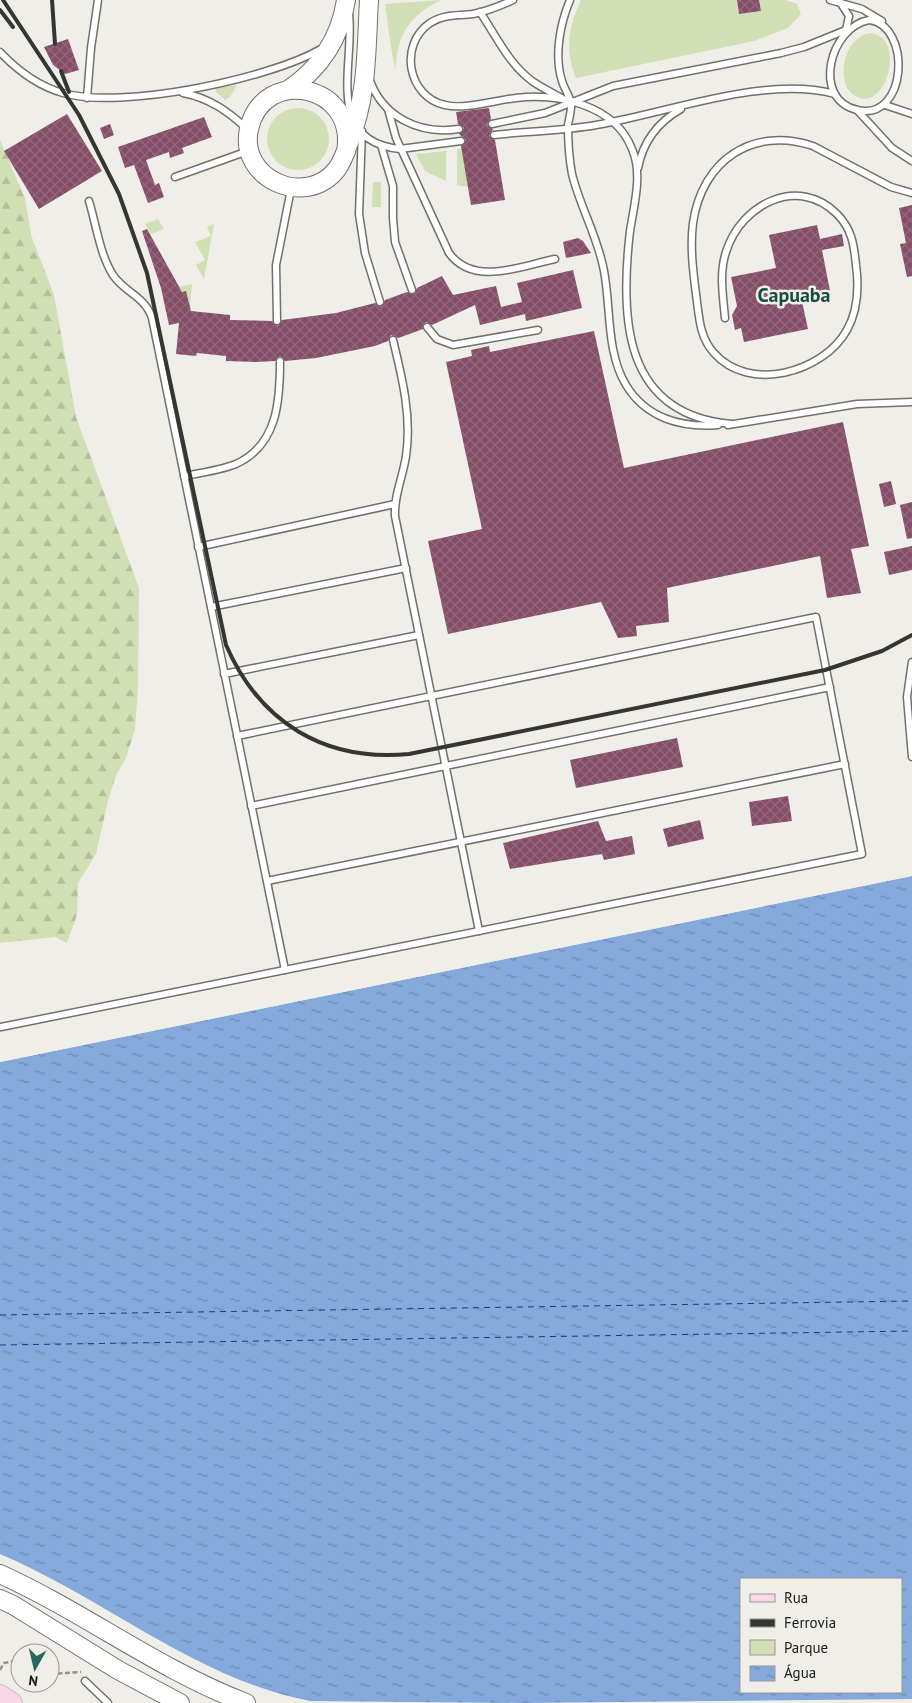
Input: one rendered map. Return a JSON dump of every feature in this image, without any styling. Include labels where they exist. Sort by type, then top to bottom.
[{"type":"main road","points":[[288,90],[320,63],[335,40],[347,0]]},
{"type":"main road","points":[[346,152],[345,123],[327,99],[308,91],[288,90],[279,93],[262,104],[251,121],[248,130],[249,150],[252,160],[264,176],[282,186],[292,188],[312,187],[321,183],[336,170],[359,129],[364,92],[369,0]]},
{"type":"main road","points":[[0,1574],[44,1594],[166,1664],[228,1696],[246,1703]]},
{"type":"main road","points":[[0,1599],[14,1605],[118,1670],[180,1703]]},
{"type":"main road","points":[[118,1670],[153,1703]]},
{"type":"main road","points":[[0,1695],[12,1703]]},
{"type":"lane","points":[[87,98],[90,48],[98,0]]},
{"type":"lane","points":[[347,0],[350,24],[347,101],[359,129],[360,223],[365,253],[380,302]]},
{"type":"lane","points":[[512,0],[480,12],[438,19],[430,24],[416,38],[410,56],[412,74],[421,91],[436,102],[454,107],[528,97],[555,99],[595,109],[613,122],[628,140],[638,171]]},
{"type":"lane","points":[[570,0],[563,22],[558,54],[562,81],[571,103],[568,128],[572,173],[601,255],[615,355],[626,386],[652,412],[676,423],[703,426],[732,424],[848,405],[912,402]]},
{"type":"lane","points":[[830,0],[862,9],[898,34],[902,40],[906,62],[898,91],[885,105],[876,110],[857,110]]},
{"type":"lane","points":[[840,2],[849,16],[846,30],[832,58],[830,76],[835,94],[841,102],[857,110],[892,148],[912,161]]},
{"type":"lane","points":[[480,12],[507,53],[523,73],[533,82],[571,103]]},
{"type":"lane","points":[[492,124],[530,117],[613,86],[781,54],[811,45],[846,30],[853,25],[869,20],[885,24]]},
{"type":"lane","points":[[0,52],[22,73],[35,81],[61,93],[87,98],[180,92],[280,67],[311,55],[335,40]]},
{"type":"lane","points":[[366,57],[370,80],[388,109],[400,148],[450,253],[459,264],[472,270],[486,273],[555,258]]},
{"type":"lane","points":[[494,135],[613,122],[775,88],[812,89],[835,94]]},
{"type":"lane","points":[[180,92],[212,102],[229,112],[248,130]]},
{"type":"lane","points":[[885,105],[912,114]]},
{"type":"lane","points":[[688,106],[669,117],[653,133],[643,151],[638,171],[625,288],[628,329],[635,358],[650,383],[672,404],[699,418],[732,424]]},
{"type":"lane","points":[[388,109],[406,123],[416,127],[437,131],[459,130]]},
{"type":"lane","points":[[359,129],[381,145],[400,148],[461,141]]},
{"type":"lane","points":[[725,318],[722,274],[729,244],[740,223],[749,214],[768,201],[778,197],[810,198],[828,206],[843,220],[853,239],[858,292],[852,317],[840,340],[832,350],[810,364],[779,373],[752,374],[730,367],[714,353],[701,327],[695,283],[693,223],[700,197],[711,175],[738,150],[773,139],[800,142],[813,146],[890,187],[912,193]]},
{"type":"lane","points":[[381,145],[393,186],[396,242],[412,290]]},
{"type":"lane","points":[[175,177],[249,150]]},
{"type":"lane","points":[[277,321],[276,264],[292,188]]},
{"type":"lane","points":[[89,201],[113,274],[123,286],[143,301],[150,312],[285,970]]},
{"type":"lane","points":[[427,327],[438,339],[452,345],[538,330]]},
{"type":"lane","points":[[393,340],[406,401],[407,441],[395,504],[419,635],[479,931]]},
{"type":"lane","points":[[184,476],[235,464],[261,445],[267,437],[276,417],[280,361]]},
{"type":"lane","points":[[198,547],[395,504]]},
{"type":"lane","points":[[211,606],[406,568]]},
{"type":"lane","points":[[1,1027],[862,854],[816,616],[237,736]]},
{"type":"lane","points":[[224,674],[419,635]]},
{"type":"lane","points":[[912,662],[907,697],[912,757]]},
{"type":"lane","points":[[251,806],[830,687]]},
{"type":"lane","points":[[267,881],[845,764]]},
{"type":"lane","points":[[85,1681],[108,1703]]},
{"type":"path","points":[[0,1670],[4,1663],[10,1662]]},
{"type":"green space","points":[[442,0],[431,5],[407,27],[399,46],[396,69],[385,4]]},
{"type":"green space","points":[[581,0],[737,0],[739,14],[760,11],[759,0],[786,0],[797,4],[801,14],[788,28],[754,41],[576,78],[569,48],[573,20]]},
{"type":"green space","points":[[870,33],[882,38],[889,49],[890,63],[887,78],[880,90],[870,98],[859,98],[847,88],[844,80],[844,63],[846,54],[855,40]]},
{"type":"green space","points":[[237,85],[230,97],[225,100],[215,91],[216,88]]},
{"type":"green space","points":[[292,108],[304,108],[320,117],[327,127],[329,139],[327,151],[320,161],[304,170],[292,170],[281,165],[272,156],[267,145],[267,133],[272,122],[281,113]]},
{"type":"green space","points":[[0,140],[25,198],[31,235],[54,295],[76,417],[139,588],[138,688],[135,729],[126,758],[116,775],[96,854],[78,883],[77,915],[67,943],[55,937],[0,943]]},
{"type":"green space","points":[[462,148],[468,187],[457,185],[457,150]]},
{"type":"green space","points":[[446,151],[446,181],[425,171],[416,154]]},
{"type":"green space","points":[[373,182],[381,182],[381,207],[372,207]]},
{"type":"green space","points":[[158,219],[164,229],[151,234],[145,224]]},
{"type":"green space","points":[[214,224],[204,279],[196,265],[205,260],[195,242],[211,236],[207,227]]},
{"type":"green space","points":[[192,284],[190,307],[186,291],[182,292],[179,287]]},
{"type":"water","points":[[912,876],[912,1699],[522,1703],[310,1701],[268,1690],[228,1675],[190,1657],[39,1572],[0,1554],[0,1062]]},
{"type":"pier","points":[[912,873],[912,876],[0,1062],[0,1059]]},
{"type":"building","points":[[737,0],[759,0],[761,11],[739,14]]},
{"type":"building","points":[[68,39],[79,70],[65,74],[53,65],[44,47]]},
{"type":"building","points":[[489,108],[491,119],[487,125],[493,129],[489,136],[495,140],[505,200],[471,205],[461,146],[466,140],[459,134],[464,128],[458,124],[456,112]]},
{"type":"building","points":[[67,114],[102,171],[39,209],[4,151]]},
{"type":"building","points":[[204,117],[212,137],[182,148],[184,153],[170,158],[169,152],[146,160],[155,185],[159,183],[164,197],[148,203],[134,165],[125,168],[118,147]]},
{"type":"building","points":[[110,124],[114,135],[104,139],[100,128]]},
{"type":"building","points":[[912,205],[912,276],[907,277],[900,244],[906,243],[899,208]]},
{"type":"building","points":[[817,225],[820,239],[842,234],[844,246],[822,250],[830,291],[801,297],[808,329],[744,342],[741,328],[735,330],[732,315],[737,306],[731,277],[776,268],[769,235]]},
{"type":"building","points":[[147,229],[182,292],[186,291],[191,311],[230,315],[230,320],[272,321],[278,326],[282,320],[336,313],[375,303],[381,307],[385,300],[407,292],[414,294],[417,288],[442,276],[453,295],[496,286],[501,307],[522,302],[517,283],[573,270],[582,308],[526,321],[525,314],[480,325],[475,305],[432,325],[426,322],[423,325],[423,329],[404,336],[398,338],[391,335],[388,341],[375,346],[316,358],[285,361],[280,356],[275,361],[257,362],[226,361],[226,356],[197,353],[196,356],[176,354],[179,323],[169,325],[161,288],[142,231]]},
{"type":"building","points":[[578,238],[583,241],[591,253],[566,258],[563,242]]},
{"type":"building","points":[[594,331],[624,468],[843,422],[869,546],[851,549],[861,593],[827,598],[820,556],[667,588],[669,622],[636,626],[637,636],[618,638],[601,602],[448,634],[428,541],[482,529],[446,362],[472,356],[471,350],[489,346],[490,352]]},
{"type":"building","points":[[891,481],[896,504],[884,507],[879,484]]},
{"type":"building","points":[[912,502],[912,538],[907,539],[900,505]]},
{"type":"building","points":[[912,546],[912,570],[889,575],[884,552]]},
{"type":"building","points":[[677,738],[683,767],[576,788],[570,760]]},
{"type":"building","points":[[788,796],[792,821],[752,826],[749,802]]},
{"type":"building","points":[[700,820],[704,839],[668,847],[663,829]]},
{"type":"building","points":[[598,821],[606,841],[632,836],[635,854],[604,860],[602,854],[510,869],[503,843]]},
{"type":"ferry route","points":[[0,1315],[912,1301]]},
{"type":"ferry route","points":[[0,1345],[912,1331]]},
{"type":"railway","points":[[3,0],[79,115],[119,194],[147,273],[226,645],[240,672],[257,696],[277,716],[299,732],[323,744],[350,751],[378,755],[409,754],[825,670],[882,651],[912,635]]},
{"type":"railway","points":[[52,0],[55,44]]},
{"type":"railway","points":[[0,10],[13,27]]},
{"type":"railway","points":[[61,71],[69,92]]},
{"type":"district","name":"Capuaba","points":[[794,295]]}]
